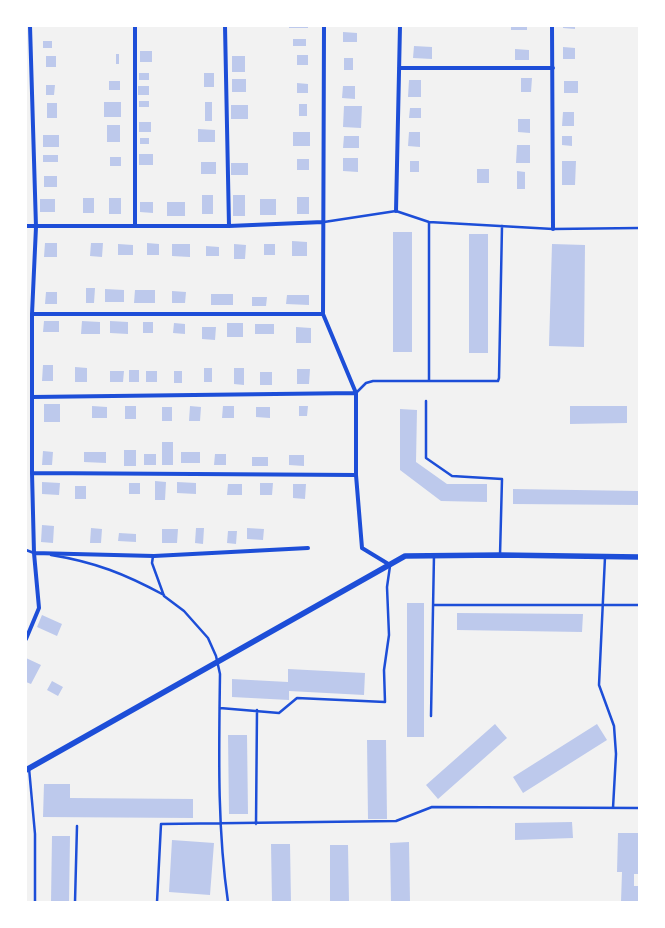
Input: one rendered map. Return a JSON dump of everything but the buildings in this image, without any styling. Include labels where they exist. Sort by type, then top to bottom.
[{"type":"street","points":[[26,639],[39,608],[34,552],[32,473],[32,314],[36,227],[30,26]]},
{"type":"street","points":[[135,26],[135,225]]},
{"type":"street","points":[[225,26],[229,226]]},
{"type":"street","points":[[324,26],[323,314],[356,393],[356,475],[362,548],[390,564]]},
{"type":"street","points":[[396,211],[400,26]]},
{"type":"street","points":[[552,26],[553,229]]},
{"type":"street","points":[[399,68],[553,68]]},
{"type":"street","points":[[26,226],[229,226],[323,222]]},
{"type":"street","points":[[32,314],[323,314]]},
{"type":"street","points":[[32,397],[356,393]]},
{"type":"street","points":[[32,473],[356,475]]},
{"type":"street","points":[[34,552],[154,556],[308,548]]},
{"type":"street","points":[[27,767],[405,556],[500,555],[639,557]]},
{"type":"lane","points":[[323,222],[396,211],[428,222],[553,229],[639,228]]},
{"type":"lane","points":[[428,222],[429,381]]},
{"type":"lane","points":[[356,393],[366,383],[373,381],[495,382],[499,378],[502,226]]},
{"type":"lane","points":[[426,401],[426,458],[452,476],[502,479],[500,555]]},
{"type":"lane","points":[[26,550],[98,564],[140,582],[164,596],[184,611],[208,638],[216,656],[220,674],[222,864],[228,902]]},
{"type":"lane","points":[[431,716],[434,555]]},
{"type":"lane","points":[[154,556],[152,563],[164,596]]},
{"type":"lane","points":[[605,557],[599,685],[614,726],[616,754],[613,808]]},
{"type":"lane","points":[[220,708],[279,713],[297,698],[385,702],[384,670],[389,635],[387,587],[390,564]]},
{"type":"lane","points":[[433,605],[639,605]]},
{"type":"lane","points":[[256,824],[257,710]]},
{"type":"lane","points":[[27,767],[35,834],[35,902]]},
{"type":"lane","points":[[157,902],[161,824],[256,824],[396,821],[432,807],[639,808]]},
{"type":"lane","points":[[75,902],[77,826]]}]
